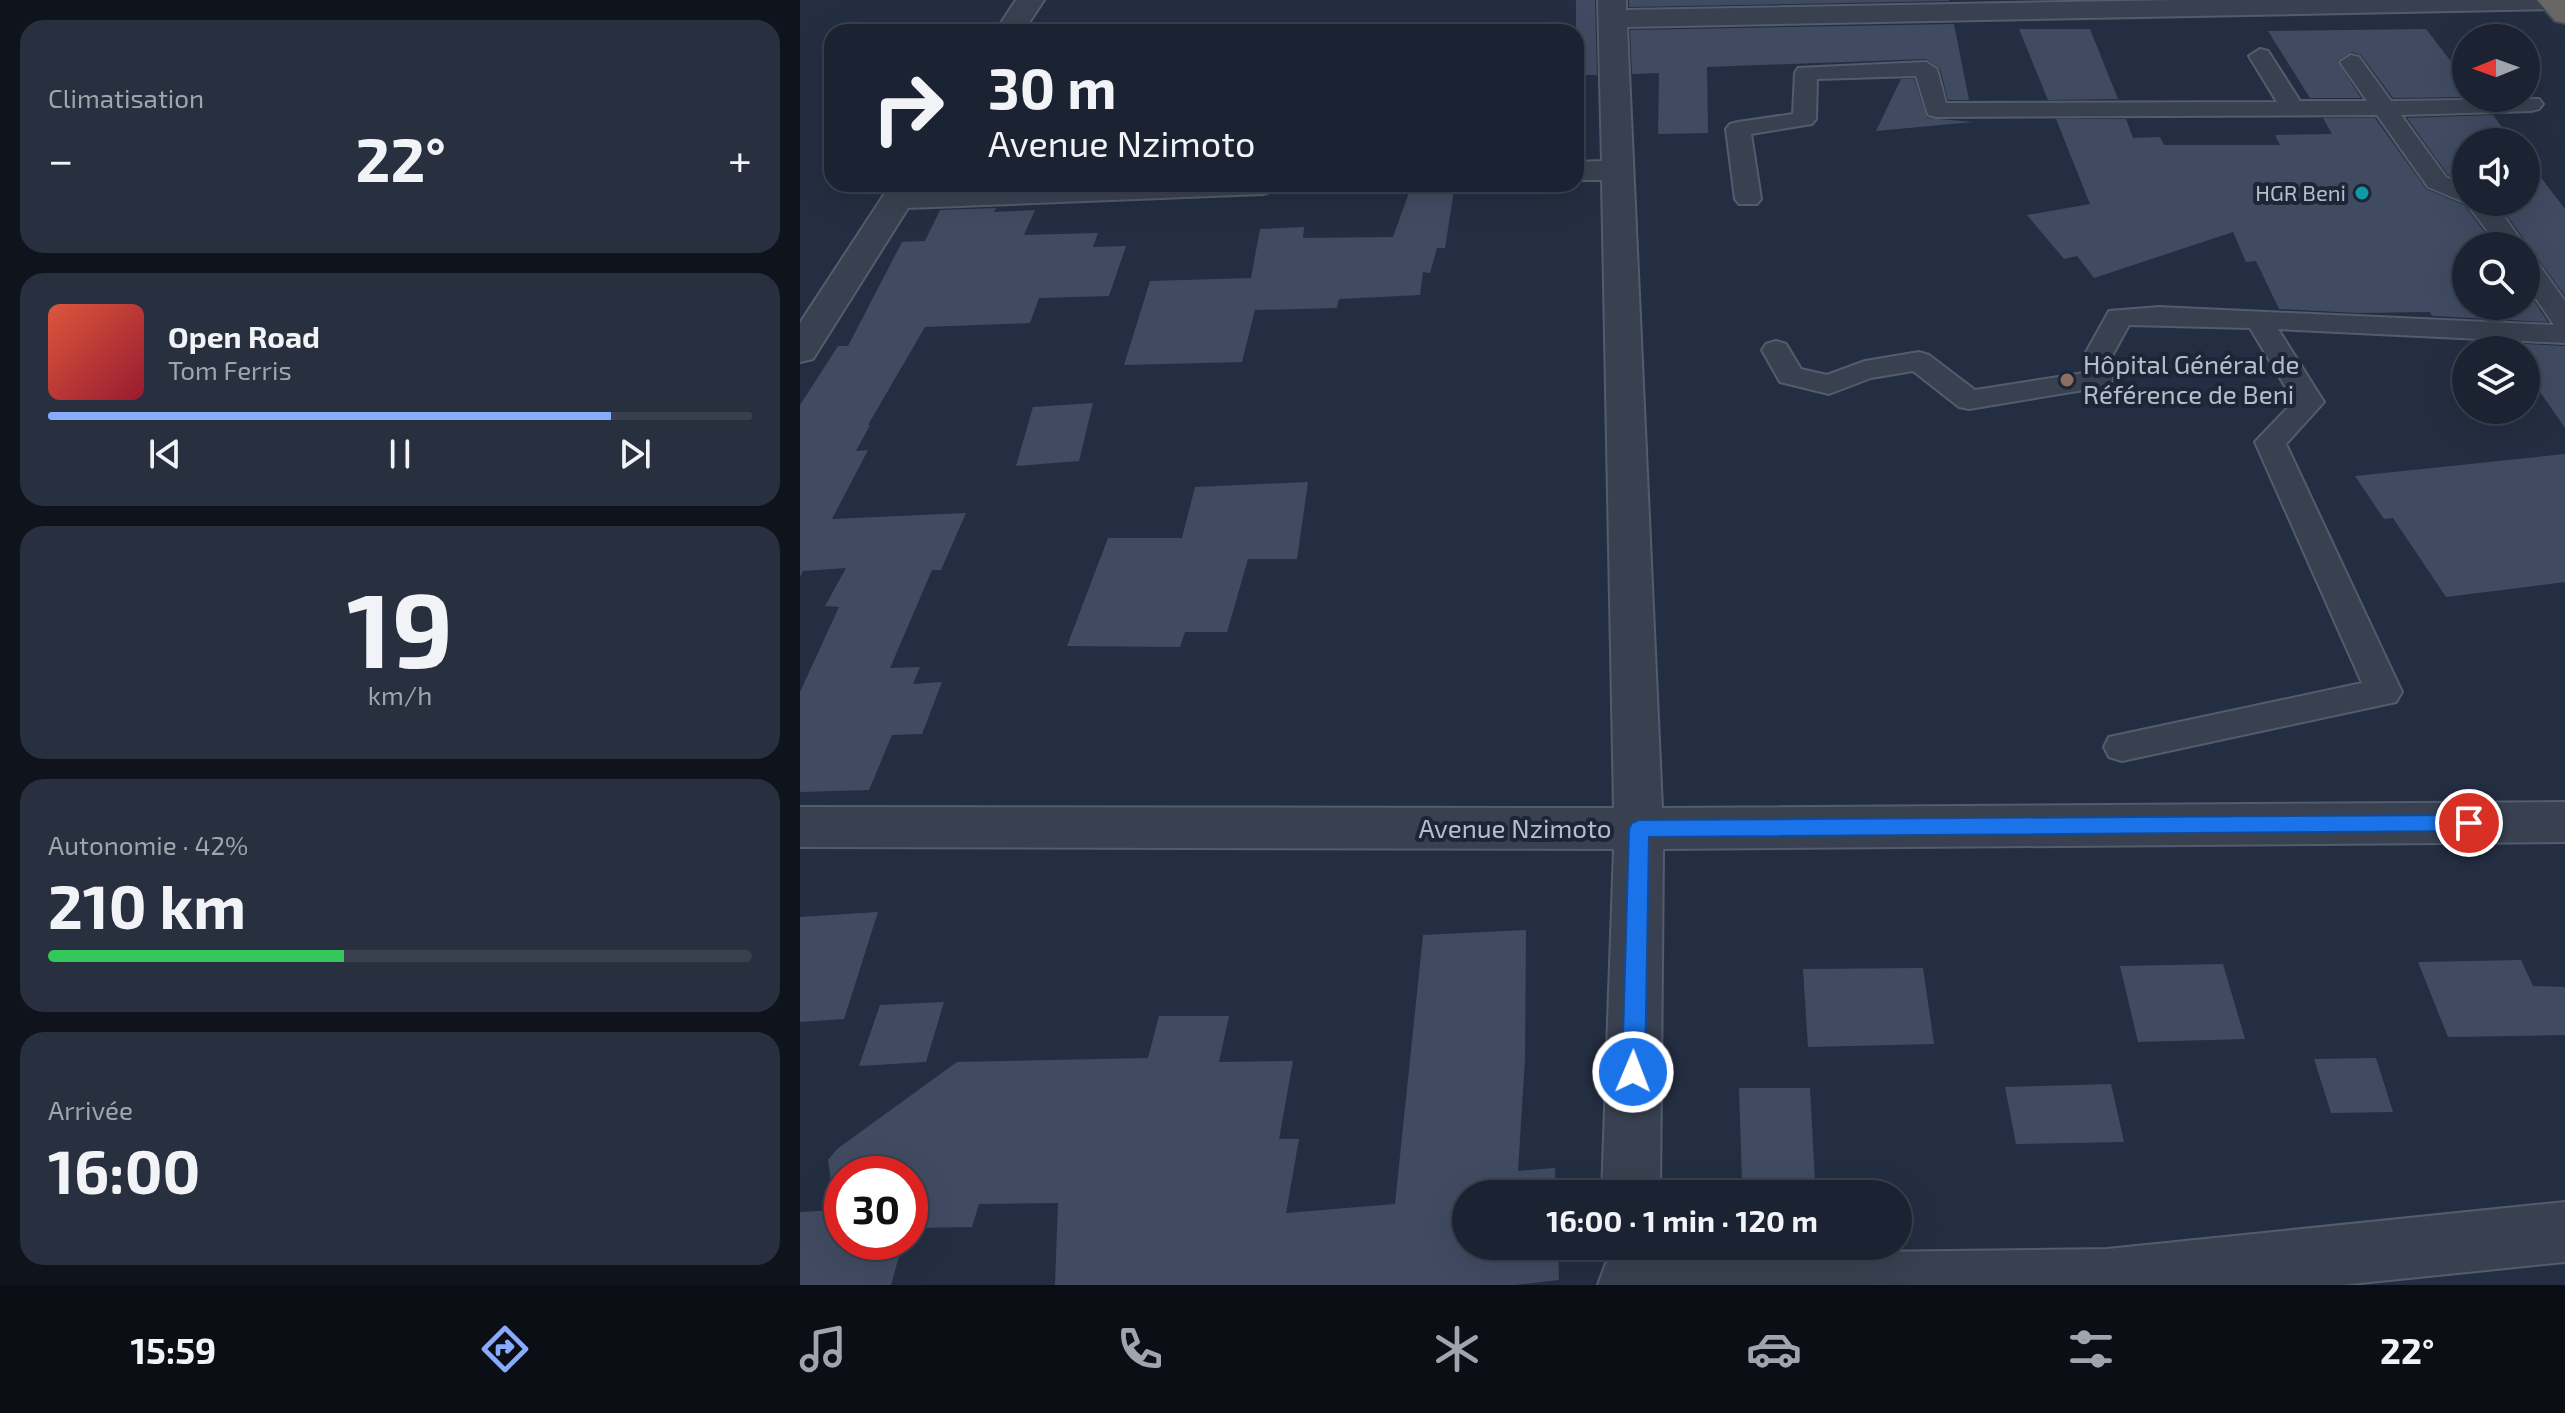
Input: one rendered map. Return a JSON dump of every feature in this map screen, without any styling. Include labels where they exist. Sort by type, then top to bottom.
[{"type":"highway","points":[[2552,0],[2565,15]]},
{"type":"street","points":[[1014,24],[1030,0]]},
{"type":"street","points":[[1631,1180],[1639,829],[1613,10],[2552,0]]},
{"type":"street","points":[[1584,171],[1618,170]]},
{"type":"street","points":[[800,351],[901,192]]},
{"type":"street","name":"Avenue Nzimoto","points":[[800,827],[1639,829],[2565,822]]},
{"type":"street","points":[[1629,1260],[1628,1285],[2108,1282],[2565,1232]]},
{"type":"lane","points":[[2260,56],[2293,108]]},
{"type":"lane","points":[[2351,62],[2437,182],[2452,189]]},
{"type":"lane","points":[[1748,199],[1738,129],[1804,119],[1806,73],[1926,69],[1936,110],[2452,106]]},
{"type":"lane","points":[[2540,285],[2565,321]]},
{"type":"lane","points":[[1776,350],[1790,376],[1829,385],[1865,370],[1919,361],[1969,400],[2098,380],[2098,356],[2119,317],[2159,315],[2565,334]]},
{"type":"lane","points":[[2122,747],[2384,692],[2270,442],[2309,402],[2259,320]]},
{"type":"building","points":[[1576,0],[1595,0],[1597,75],[1584,75],[1584,24],[1576,24]]},
{"type":"building","points":[[1629,0],[1949,0],[1949,1],[1629,7]]},
{"type":"building","points":[[1954,24],[1969,100],[1948,100],[1940,68],[1926,59],[1707,67],[1708,133],[1658,134],[1659,73],[1632,74],[1630,30]]},
{"type":"building","points":[[2019,29],[2090,29],[2118,99],[2048,100]]},
{"type":"building","points":[[2426,29],[2452,63],[2452,97],[2393,98],[2361,55],[2352,52],[2337,61],[2361,98],[2310,98],[2268,31]]},
{"type":"building","points":[[1901,79],[1914,79],[1927,118],[1973,122],[1876,131]]},
{"type":"building","points":[[2493,115],[2503,128],[2452,128],[2452,177],[2407,118]]},
{"type":"building","points":[[2323,118],[2375,118],[2426,189],[2452,200],[2452,216],[2472,216],[2484,232],[2452,232],[2452,317],[2432,316],[2430,312],[2358,313],[2279,309],[2256,261],[2246,262],[2233,232],[2094,278],[2077,256],[2064,259],[2027,215],[2090,204],[2056,119],[2126,119],[2133,138],[2160,137],[2164,145],[2280,145],[2275,135],[2332,134]]},
{"type":"building","points":[[2540,176],[2565,209],[2565,296],[2540,261],[2540,232],[2519,232],[2508,216],[2540,216]]},
{"type":"building","points":[[1409,192],[1454,192],[1445,248],[1437,248],[1430,273],[1423,272],[1420,295],[1339,299],[1337,308],[1255,310],[1242,362],[1124,365],[1150,281],[1251,278],[1260,229],[1304,227],[1303,238],[1393,237]]},
{"type":"building","points":[[996,208],[994,212],[1035,210],[1024,235],[1098,233],[1093,247],[1126,246],[1109,296],[1039,298],[1030,323],[925,327],[868,425],[856,451],[868,450],[832,519],[966,513],[941,570],[932,570],[890,668],[920,667],[913,684],[942,682],[922,734],[892,735],[869,790],[800,792],[800,692],[839,607],[825,606],[846,568],[803,571],[800,577],[800,405],[838,346],[848,346],[902,242],[925,241],[940,210]]},
{"type":"building","points":[[2540,310],[2548,322],[2509,320],[2540,320]]},
{"type":"building","points":[[2540,345],[2565,346],[2565,428],[2540,392]]},
{"type":"building","points":[[1093,403],[1079,461],[1016,466],[1033,407]]},
{"type":"building","points":[[2565,454],[2565,582],[2446,597],[2393,518],[2384,519],[2355,476]]},
{"type":"building","points":[[1308,482],[1297,559],[1248,559],[1227,632],[1185,632],[1180,647],[1067,646],[1108,538],[1182,538],[1195,487]]},
{"type":"building","points":[[878,912],[844,1019],[800,1022],[800,917]]},
{"type":"building","points":[[1526,930],[1525,1058],[1518,1171],[1555,1168],[1555,1180],[1452,1180],[1452,1260],[1558,1260],[1559,1280],[1515,1285],[1055,1285],[1058,1203],[979,1204],[972,1227],[928,1228],[928,1156],[831,1156],[957,1062],[1148,1058],[1159,1016],[1229,1016],[1219,1062],[1293,1061],[1279,1139],[1299,1139],[1286,1213],[1395,1204],[1423,935]]},
{"type":"building","points":[[2521,960],[2533,986],[2565,987],[2565,1035],[2448,1037],[2418,962]]},
{"type":"building","points":[[2223,964],[2245,1039],[2138,1042],[2120,966]]},
{"type":"building","points":[[1923,968],[1934,1044],[1808,1047],[1803,969]]},
{"type":"building","points":[[944,1002],[926,1062],[859,1066],[880,1005]]},
{"type":"building","points":[[2376,1058],[2393,1112],[2331,1113],[2314,1059]]},
{"type":"building","points":[[2111,1084],[2124,1142],[2016,1144],[2005,1087]]},
{"type":"building","points":[[1739,1088],[1810,1088],[1815,1180],[1742,1180]]},
{"type":"building","points":[[824,1211],[824,1260],[898,1260],[891,1285],[800,1285],[800,1212]]},
{"type":"place","name":"HGR Beni","points":[[2362,193]]},
{"type":"place","name":"Hôpital Général de Référence de Beni","points":[[2067,380]]},
{"type":"route","points":[[1633,1072],[1639,829],[2469,823]]}]
